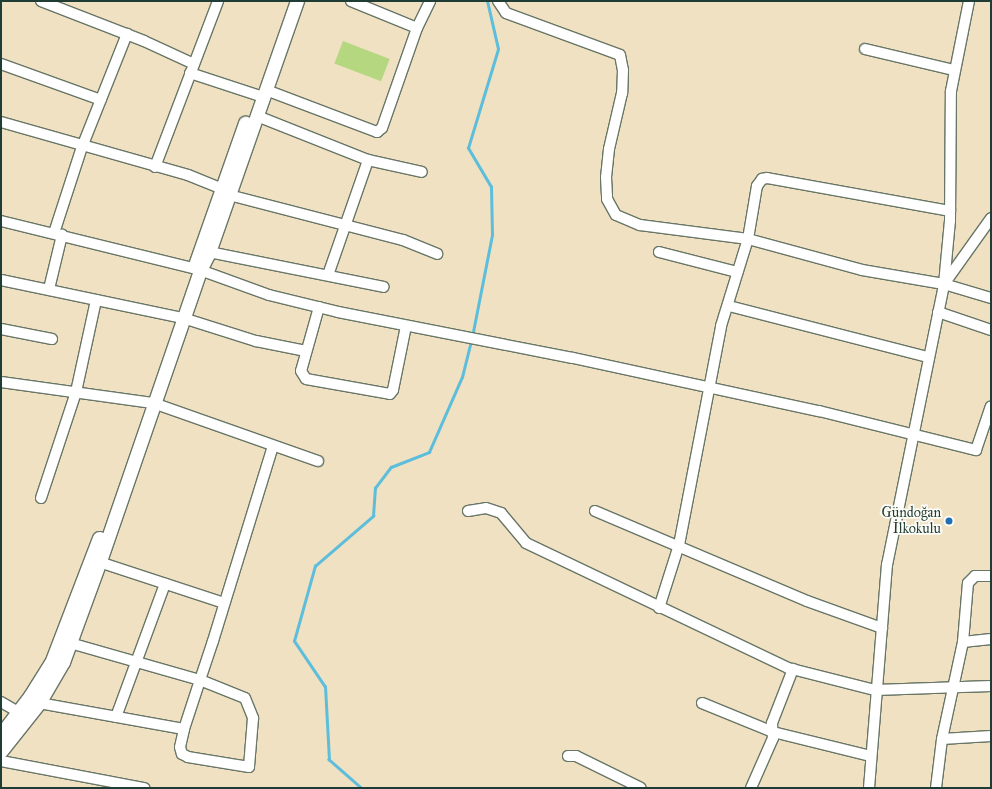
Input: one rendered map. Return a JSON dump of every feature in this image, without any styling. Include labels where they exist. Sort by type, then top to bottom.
[{"type":"main road","points":[[196,269],[209,252],[225,192],[257,116],[288,1]]},
{"type":"main road","points":[[1,751],[39,703],[63,662],[149,402],[196,269],[297,1]]},
{"type":"main road","points":[[1,734],[18,712],[51,663],[96,560]]},
{"type":"street","points":[[42,1],[53,3],[127,34],[192,68],[262,94],[377,132],[382,128],[417,28],[430,1]]},
{"type":"street","points":[[155,167],[218,1]]},
{"type":"street","points":[[351,1],[417,28]]},
{"type":"street","points":[[498,1],[506,12],[620,54],[623,70],[622,93],[609,149],[606,176],[607,199],[616,215],[640,225],[748,239],[862,270],[944,284],[991,298]]},
{"type":"street","points":[[870,788],[875,690],[887,565],[944,284],[950,211],[951,91],[969,1]]},
{"type":"street","points":[[49,289],[58,234],[82,147],[127,34]]},
{"type":"street","points":[[865,49],[954,70]]},
{"type":"street","points":[[1,64],[101,100]]},
{"type":"street","points":[[257,116],[368,160],[422,172]]},
{"type":"street","points":[[1,122],[82,147],[155,167],[225,192],[403,240],[437,254]]},
{"type":"street","points":[[328,275],[368,160]]},
{"type":"street","points":[[658,608],[679,545],[721,326],[729,306],[737,272],[748,239],[757,186],[762,179],[767,178],[950,211]]},
{"type":"street","points":[[1,221],[196,269],[269,296],[483,342],[573,358],[819,411],[976,450],[991,406]]},
{"type":"street","points":[[944,284],[990,222]]},
{"type":"street","points":[[209,252],[384,287]]},
{"type":"street","points":[[659,252],[737,272]]},
{"type":"street","points":[[1,280],[49,289],[179,318],[256,341],[306,351]]},
{"type":"street","points":[[41,498],[76,392],[96,300]]},
{"type":"street","points":[[729,306],[928,357]]},
{"type":"street","points":[[319,307],[301,371],[306,379],[390,394],[393,390],[406,326]]},
{"type":"street","points":[[938,312],[991,330]]},
{"type":"street","points":[[1,329],[52,339]]},
{"type":"street","points":[[1,382],[149,402],[318,461]]},
{"type":"street","points":[[70,643],[200,680],[244,698],[254,718],[249,767],[196,759],[182,754],[180,747],[184,729],[200,680],[273,446]]},
{"type":"street","points":[[468,511],[486,508],[501,513],[526,543],[658,608],[793,669],[875,690],[991,686]]},
{"type":"street","points":[[595,511],[679,545],[807,601],[882,628]]},
{"type":"street","points":[[96,560],[224,603]]},
{"type":"street","points":[[936,788],[942,739],[952,687],[963,642],[968,583],[976,576],[991,576]]},
{"type":"street","points":[[116,717],[165,584]]},
{"type":"street","points":[[963,642],[991,639]]},
{"type":"street","points":[[751,788],[773,732],[772,723],[793,669]]},
{"type":"street","points":[[1,702],[18,712]]},
{"type":"street","points":[[39,703],[184,729]]},
{"type":"street","points":[[702,703],[773,732],[871,756]]},
{"type":"street","points":[[942,739],[991,736]]},
{"type":"street","points":[[568,756],[576,756],[641,788]]},
{"type":"street","points":[[1,761],[144,788]]},
{"type":"green space","points":[[343,41],[390,59],[381,81],[334,63]]},
{"type":"waterway","points":[[472,337],[492,235],[491,187],[468,148],[498,49],[487,1]]},
{"type":"waterway","points":[[361,788],[329,760],[325,687],[294,641],[315,566],[373,516],[375,488],[391,467],[429,452],[462,377],[471,341]]},
{"type":"place","name":"Gündoğan İlkokulu","points":[[949,521]]}]
